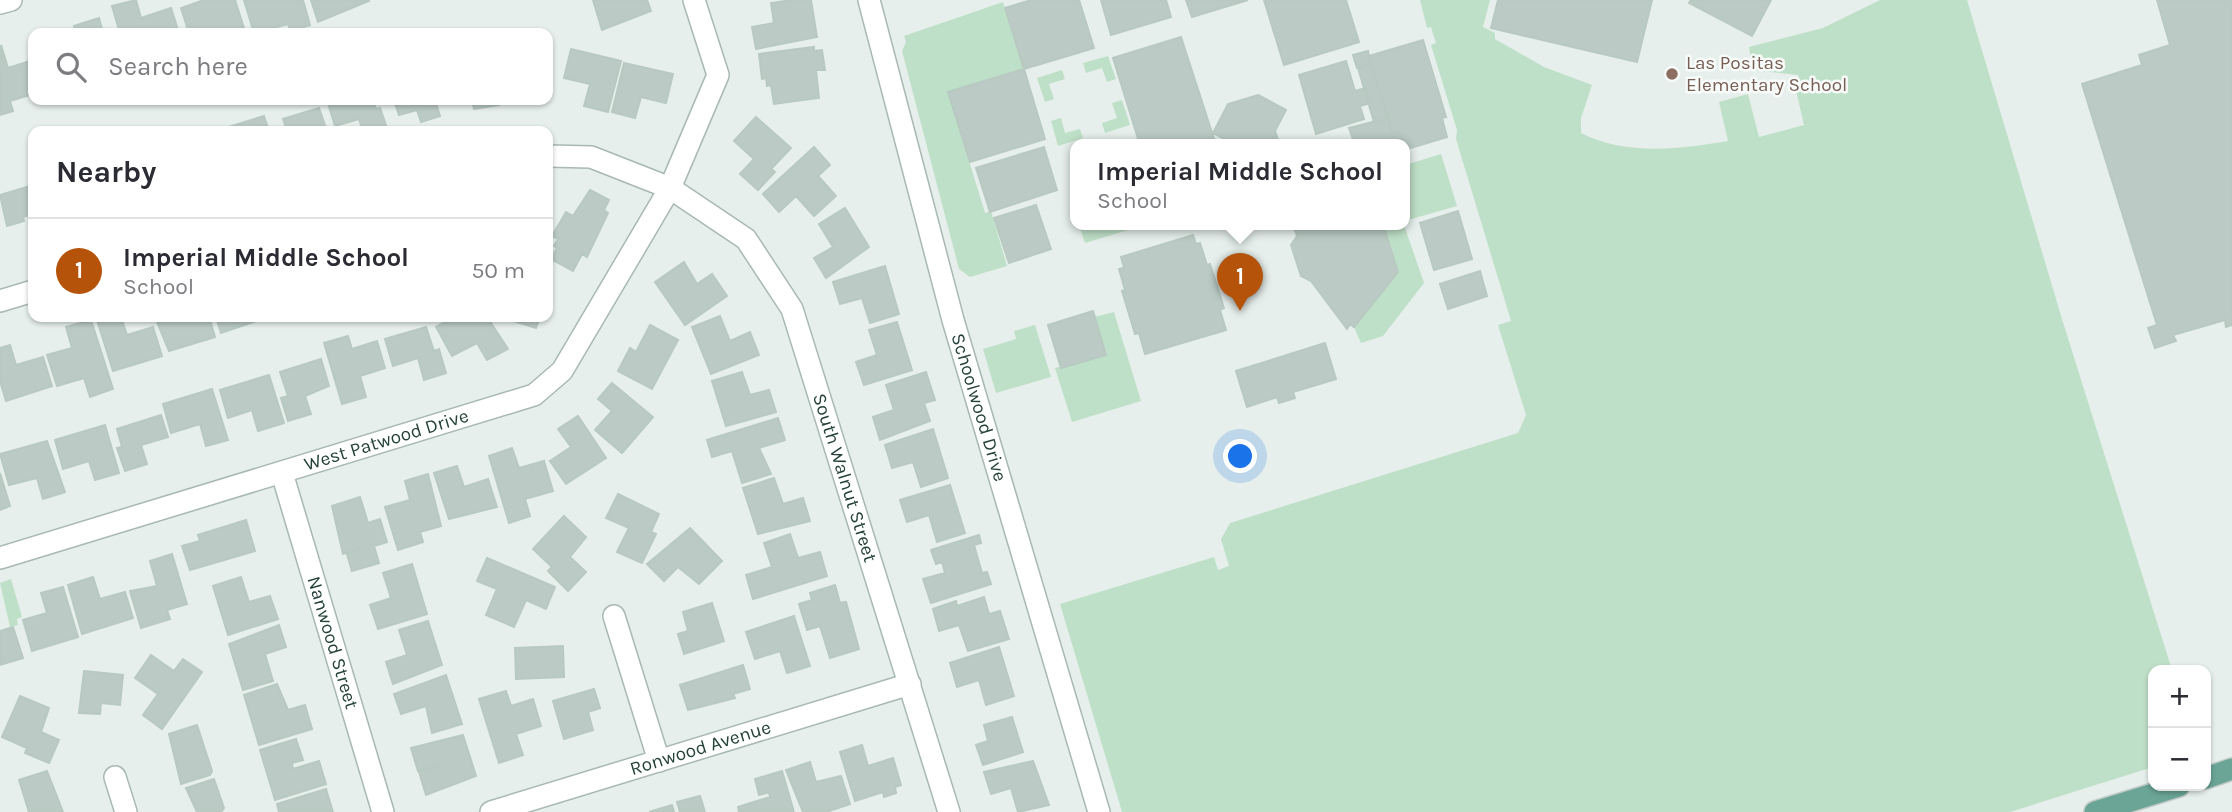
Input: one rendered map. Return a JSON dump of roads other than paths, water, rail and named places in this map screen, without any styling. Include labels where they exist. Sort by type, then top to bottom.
[{"type":"main road","points":[[2211,776],[2232,769]]},
{"type":"main road","points":[[2095,812],[2135,806],[2168,791]]},
{"type":"street","points":[[0,4],[11,0]]},
{"type":"street","name":"West Patwood Drive","points":[[0,558],[534,394],[562,371],[670,188],[718,75],[694,0]]},
{"type":"street","name":"Schoolwood Drive","points":[[869,0],[908,158],[968,373],[1098,812]]},
{"type":"street","name":"South Walnut Street","points":[[553,156],[591,157],[670,188],[746,239],[792,309],[948,812]]},
{"type":"street","points":[[0,301],[28,293]]},
{"type":"street","name":"Nanwood Street","points":[[282,473],[383,812]]},
{"type":"street","points":[[614,616],[659,761]]},
{"type":"street","name":"Ronwood Avenue","points":[[491,812],[910,684]]},
{"type":"street","points":[[116,777],[126,812]]},
{"type":"place","name":"Las Positas Elementary School","points":[[1672,74]]},
{"type":"place","name":"Imperial Middle School","points":[[1240,311]]}]
